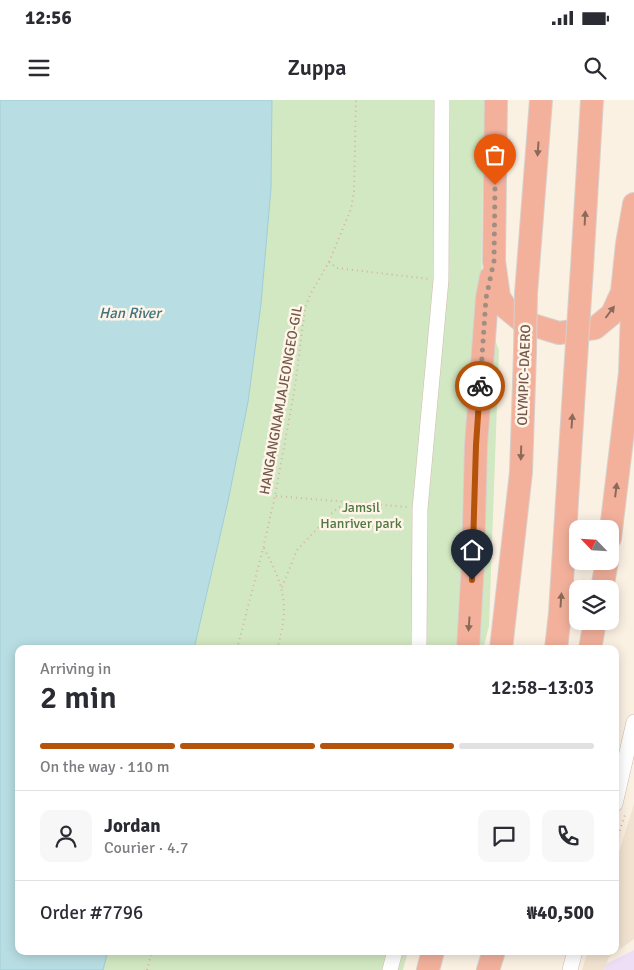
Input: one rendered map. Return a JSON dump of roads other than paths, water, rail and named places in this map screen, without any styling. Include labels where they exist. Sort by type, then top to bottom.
[{"type":"highway","points":[[496,100],[494,261],[499,297],[506,308],[523,322],[559,333],[595,328],[612,314],[622,292],[626,244],[634,204]]},
{"type":"highway","name":"OLYMPIC-DAERO","points":[[501,645],[521,472],[526,294],[542,100]]},
{"type":"highway","points":[[556,645],[592,100]]},
{"type":"highway","points":[[612,520],[630,373],[634,243]]},
{"type":"highway","points":[[468,645],[477,435],[486,298],[494,261]]},
{"type":"highway","points":[[591,645],[593,630]]},
{"type":"highway","points":[[428,970],[432,955]]},
{"type":"street","points":[[420,645],[420,508],[441,280],[442,100]]},
{"type":"street","points":[[484,100],[496,147]]},
{"type":"street","points":[[620,808],[630,756],[634,722]]},
{"type":"street","points":[[390,970],[394,955]]},
{"type":"street","points":[[570,970],[574,955]]},
{"type":"water","name":"Han River","points":[[0,100],[272,100],[271,188],[261,304],[248,402],[228,501],[195,645],[15,645],[15,955],[107,955],[103,970],[0,970]]},
{"type":"park label","name":"Jamsil Hanriver park","points":[[361,516]]}]
